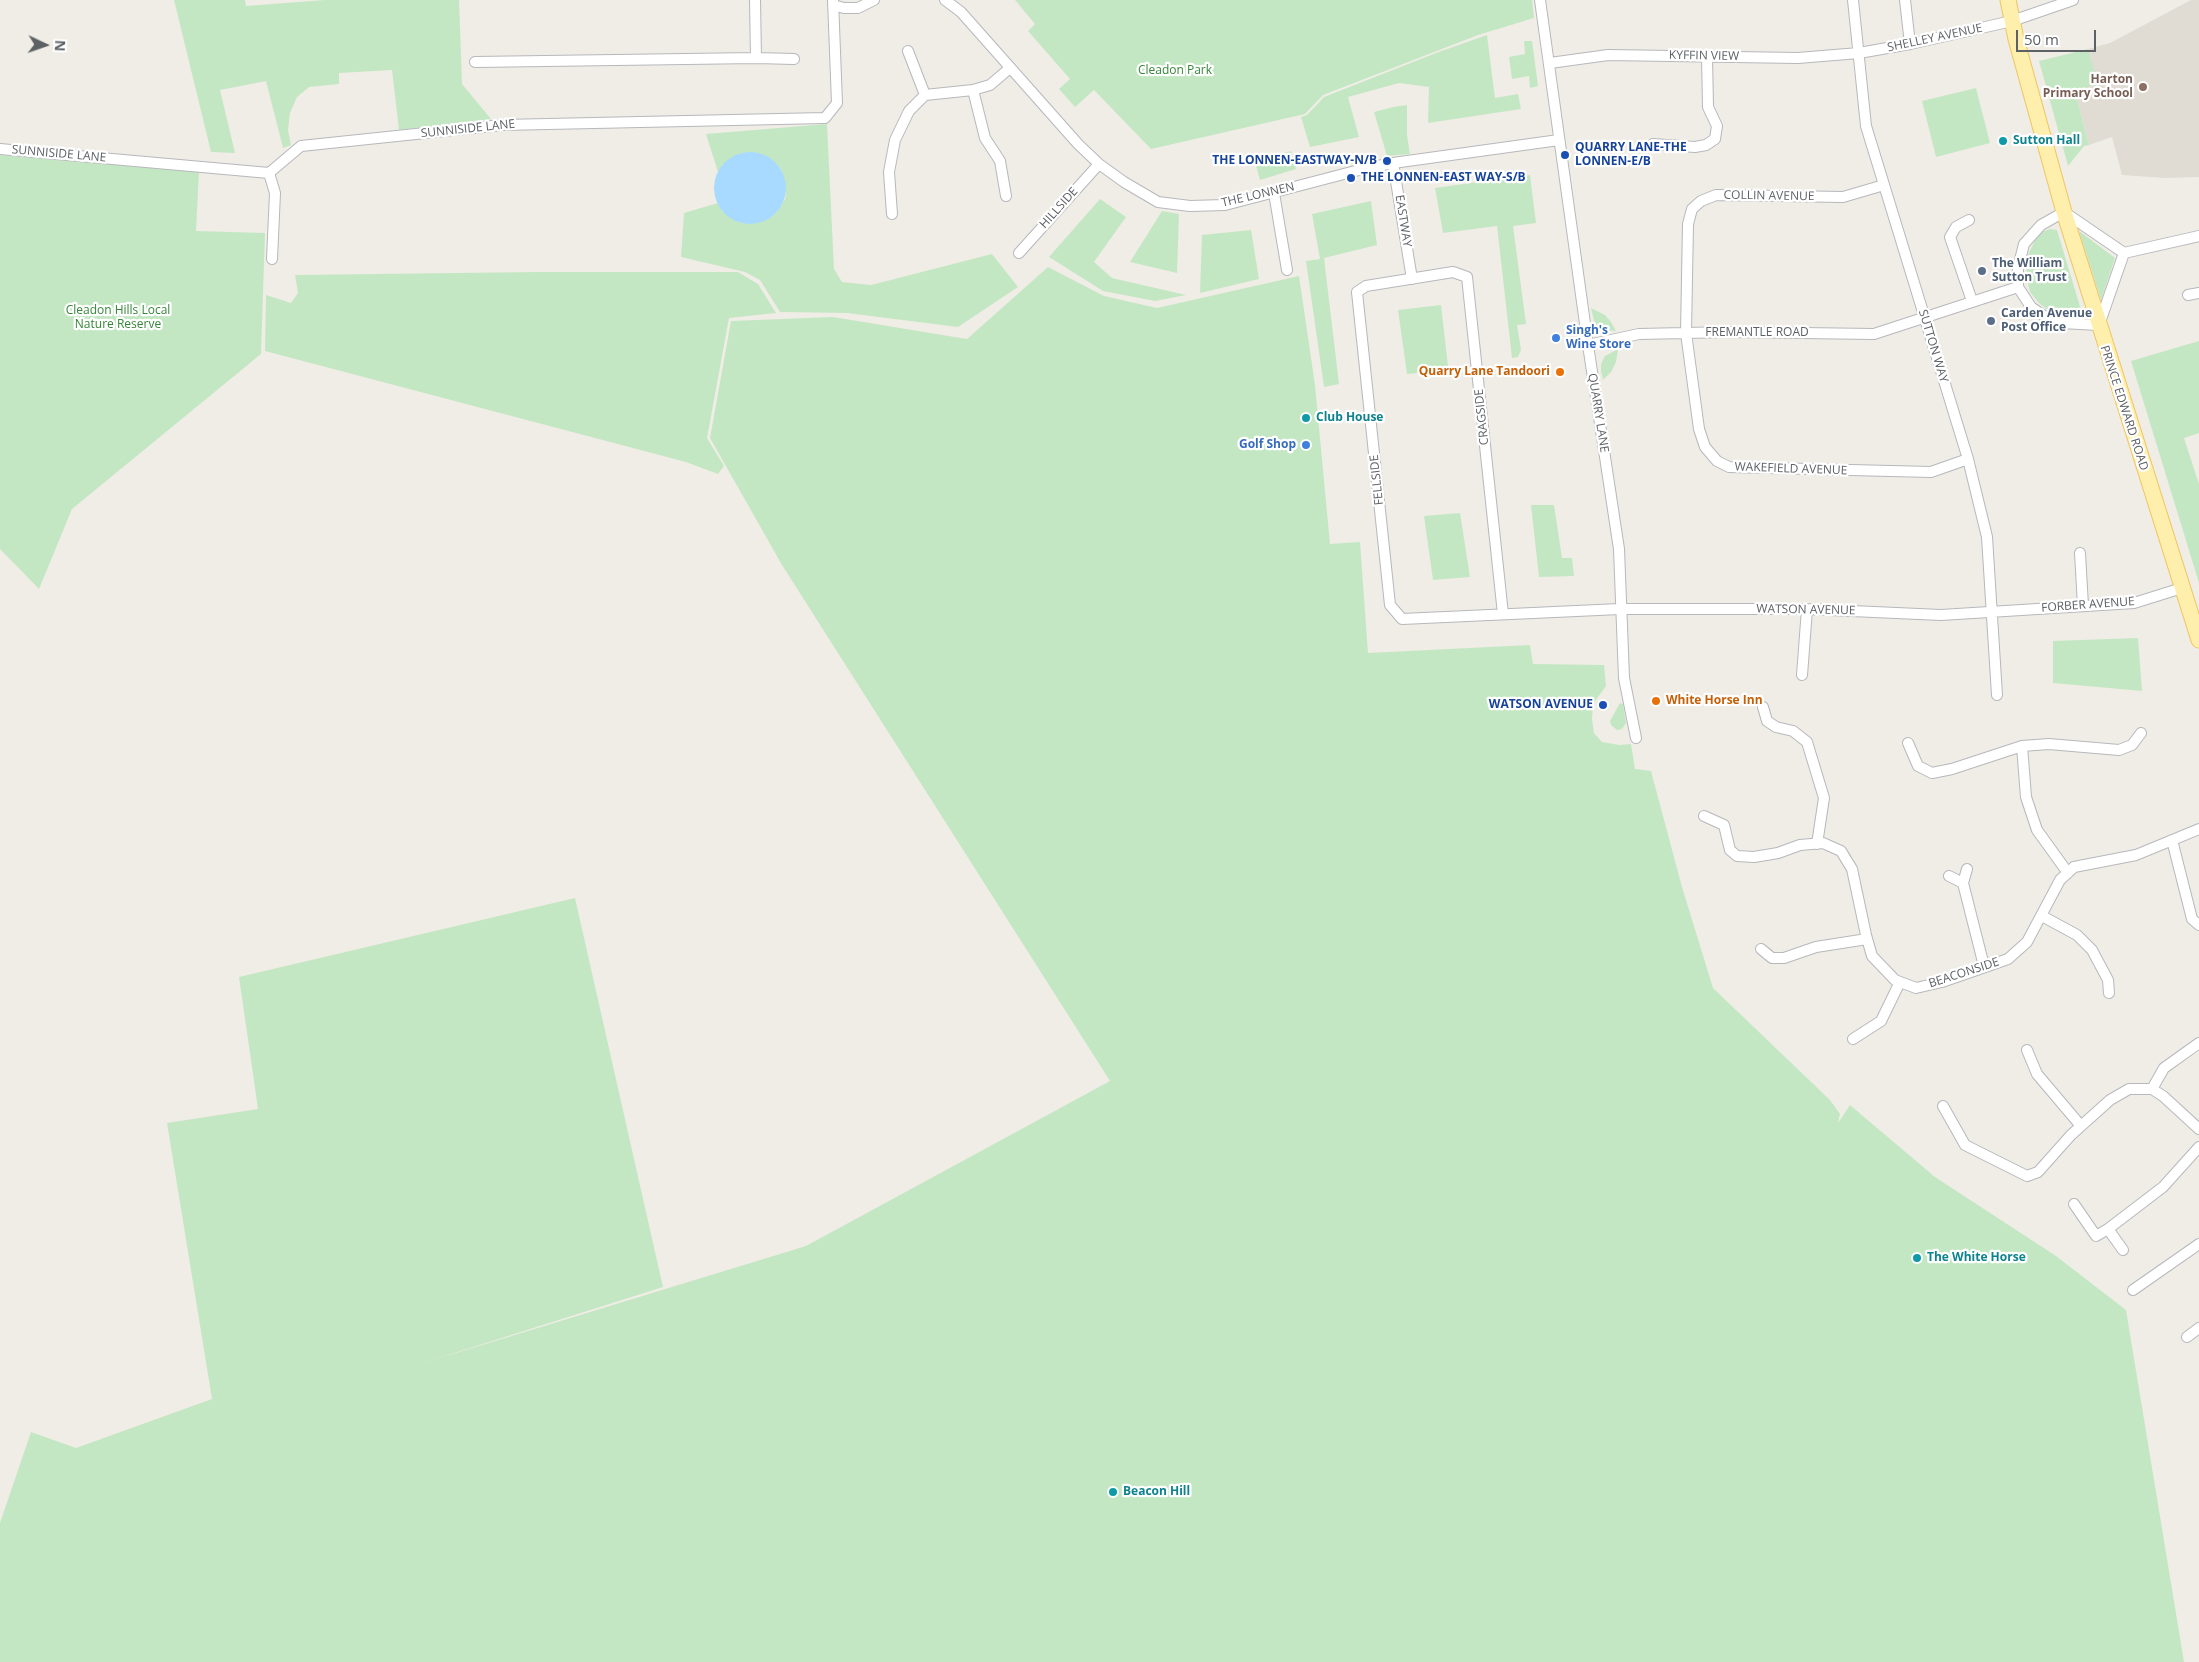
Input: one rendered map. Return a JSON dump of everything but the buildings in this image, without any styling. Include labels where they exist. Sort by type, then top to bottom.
[{"type":"main road","name":"PRINCE EDWARD ROAD","points":[[2008,0],[2064,212],[2098,325],[2199,640]]},
{"type":"street","points":[[755,0],[756,58]]},
{"type":"street","points":[[833,3],[844,8],[858,8],[874,0]]},
{"type":"street","name":"THE LONNEN","points":[[945,0],[960,12],[1078,144],[1124,182],[1158,202],[1190,206],[1225,205],[1393,163],[1559,140]]},
{"type":"street","name":"QUARRY LANE","points":[[1540,0],[1588,345],[1619,549],[1624,682],[1636,738]]},
{"type":"street","name":"SUTTON WAY","points":[[1853,0],[1866,126],[1968,460],[1987,536],[1997,696]]},
{"type":"street","points":[[1905,0],[1910,44]]},
{"type":"street","name":"SHELLEY AVENUE","points":[[1858,53],[1910,44],[2012,21],[2074,0]]},
{"type":"street","name":"SUNNISIDE LANE","points":[[0,149],[269,172],[302,146],[502,125],[825,118],[837,103],[833,3]]},
{"type":"street","points":[[908,51],[925,95]]},
{"type":"street","name":"KYFFIN VIEW","points":[[1550,63],[1608,55],[1798,58],[1858,53]]},
{"type":"street","points":[[1653,144],[1695,147],[1706,145],[1715,139],[1717,126],[1708,107],[1708,56]]},
{"type":"street","points":[[475,62],[794,59]]},
{"type":"street","points":[[892,214],[889,172],[895,140],[910,111],[925,95],[973,90],[990,85],[1010,68]]},
{"type":"street","points":[[973,90],[985,138],[1000,161],[1006,196]]},
{"type":"street","name":"EASTWAY","points":[[1393,163],[1412,279]]},
{"type":"street","name":"HILLSIDE","points":[[1019,253],[1100,164]]},
{"type":"street","points":[[269,172],[275,193],[272,259]]},
{"type":"street","name":"COLLIN AVENUE","points":[[1686,333],[1688,224],[1692,209],[1701,201],[1716,195],[1844,197],[1884,185]]},
{"type":"street","points":[[1274,193],[1287,270]]},
{"type":"street","points":[[2124,253],[2098,325],[2061,323],[2047,318],[2031,307],[2018,287],[2018,268],[2024,244],[2041,225],[2064,212],[2124,253],[2199,236]]},
{"type":"street","points":[[1969,220],[1956,227],[1950,237],[1972,300]]},
{"type":"street","name":"CRAGSIDE","points":[[1412,279],[1453,272],[1467,277],[1503,614]]},
{"type":"street","name":"FELLSIDE","points":[[1412,279],[1366,286],[1357,292],[1390,605],[1402,619],[1503,614]]},
{"type":"street","name":"FREMANTLE ROAD","points":[[1588,345],[1639,334],[1730,332],[1874,334],[1972,300],[2018,287]]},
{"type":"street","points":[[2188,295],[2199,293]]},
{"type":"street","name":"WAKEFIELD AVENUE","points":[[1686,333],[1699,429],[1705,447],[1717,461],[1729,467],[1931,472],[1968,460]]},
{"type":"street","points":[[2080,553],[2083,606]]},
{"type":"street","name":"FORBER AVENUE","points":[[1992,612],[2134,603],[2182,588]]},
{"type":"street","name":"WATSON AVENUE","points":[[1503,614],[1620,609],[1807,609],[1941,615],[1992,612]]},
{"type":"street","points":[[1802,675],[1807,609]]},
{"type":"street","points":[[1763,707],[1767,721],[1776,727],[1793,731],[1807,742],[1824,798],[1817,844]]},
{"type":"street","points":[[1908,743],[1918,766],[1932,773],[1952,769],[2022,746],[2049,744],[2118,750],[2132,746],[2142,733]]},
{"type":"street","points":[[2022,746],[2026,797],[2037,830],[2068,873],[2074,867],[2136,855],[2199,829]]},
{"type":"street","points":[[1704,816],[1724,825],[1730,850],[1737,856],[1754,857],[1778,853],[1800,845],[1823,843],[1841,851],[1852,869],[1872,956],[1895,980],[1900,982],[1882,1021],[1853,1040]]},
{"type":"street","points":[[2172,840],[2192,920],[2199,925]]},
{"type":"street","points":[[1967,870],[1962,883],[1984,966]]},
{"type":"street","name":"BEACONSIDE","points":[[1900,982],[1916,988],[1942,982],[2008,959],[2027,942],[2060,880],[2068,873]]},
{"type":"street","points":[[1949,876],[1962,883]]},
{"type":"street","points":[[2042,916],[2077,935],[2092,950],[2104,971],[2109,993]]},
{"type":"street","points":[[1761,948],[1772,958],[1784,958],[1816,947],[1867,940]]},
{"type":"street","points":[[2152,1089],[2164,1068],[2199,1043]]},
{"type":"street","points":[[2027,1050],[2037,1074],[2081,1126]]},
{"type":"street","points":[[1943,1106],[1966,1145],[2027,1176],[2038,1172],[2081,1126],[2110,1100],[2129,1089],[2152,1089],[2163,1096],[2199,1129]]},
{"type":"street","points":[[2074,1204],[2096,1236],[2108,1229],[2163,1186],[2199,1147]]},
{"type":"street","points":[[2108,1229],[2123,1250]]},
{"type":"street","points":[[2133,1290],[2199,1244]]},
{"type":"street","points":[[2187,1337],[2199,1328]]},
{"type":"shaded area","name":"Harton Primary School","points":[[2191,0],[2199,0],[2199,177],[2165,178],[2122,175],[2112,137],[2089,145],[2075,90],[2097,84],[2088,49],[2110,43]]},
{"type":"green space","points":[[174,0],[245,0],[246,6],[325,0],[459,0],[462,84],[491,119],[399,130],[392,70],[339,73],[339,84],[309,87],[297,97],[290,113],[288,130],[291,145],[283,148],[266,81],[220,90],[235,153],[211,152]]},
{"type":"green space","name":"Cleadon Park","points":[[1015,0],[1532,0],[1534,18],[1478,35],[1323,95],[1305,114],[1151,149],[1094,90],[1075,107],[1059,89],[1070,79],[1028,31],[1035,24]]},
{"type":"green space","points":[[1487,35],[1495,98],[1518,94],[1521,109],[1428,123],[1429,87],[1399,83],[1348,97],[1359,137],[1310,147],[1301,117],[1307,115],[1324,97]]},
{"type":"green space","points":[[1524,41],[1532,41],[1538,86],[1530,88],[1529,76],[1512,79],[1509,57],[1525,54]]},
{"type":"green space","points":[[2088,49],[2098,84],[2075,91],[2089,145],[2084,146],[2068,166],[2039,61]]},
{"type":"green space","points":[[1976,88],[1990,143],[1936,157],[1922,101]]},
{"type":"green space","points":[[1407,105],[1407,135],[1410,154],[1387,156],[1374,112]]},
{"type":"green space","points":[[827,124],[834,269],[842,282],[871,285],[992,254],[1018,287],[958,327],[847,313],[780,312],[760,280],[745,272],[681,257],[684,213],[718,203],[723,211],[770,218],[777,212],[785,199],[786,193],[781,169],[772,160],[722,166],[718,172],[706,134]]},
{"type":"green space","points":[[1291,151],[1296,169],[1260,180],[1255,162]]},
{"type":"green space","name":"Cleadon Hills Local Nature Reserve","points":[[0,155],[199,172],[196,231],[265,233],[261,354],[72,509],[39,589],[0,549]]},
{"type":"green space","points":[[1530,175],[1536,223],[1513,226],[1526,324],[1517,325],[1521,350],[1518,357],[1512,358],[1497,226],[1443,233],[1435,188]]},
{"type":"green space","points":[[1100,199],[1126,217],[1094,262],[1112,278],[1186,295],[1155,301],[1103,291],[1049,257]]},
{"type":"green space","points":[[1371,201],[1377,245],[1324,258],[1339,384],[1324,387],[1306,261],[1320,259],[1312,214]]},
{"type":"green space","points":[[1162,211],[1179,214],[1177,273],[1130,262]]},
{"type":"green space","points":[[2050,229],[2057,230],[2082,313],[2077,318],[2069,318],[2049,311],[2030,292],[2027,280],[2026,259],[2037,236]]},
{"type":"green space","points":[[1251,230],[1259,279],[1200,293],[1202,235]]},
{"type":"green space","points":[[2079,231],[2115,258],[2101,300]]},
{"type":"green space","points":[[1048,267],[1104,296],[1157,308],[1299,276],[1315,385],[1330,544],[1360,542],[1368,653],[1530,645],[1533,664],[1604,665],[1606,686],[1593,704],[1592,719],[1594,733],[1602,742],[1619,745],[1631,744],[1635,769],[1651,771],[1682,887],[1713,988],[1830,1100],[1840,1114],[1838,1123],[1850,1105],[1935,1177],[2056,1256],[2126,1310],[2184,1662],[0,1662],[0,1523],[31,1432],[76,1448],[212,1399],[167,1123],[258,1109],[239,977],[575,898],[663,1287],[423,1363],[806,1246],[1110,1081],[782,565],[710,438],[731,321],[833,317],[967,339]]},
{"type":"green space","points":[[738,272],[758,284],[776,313],[729,318],[707,438],[724,466],[718,474],[686,462],[265,351],[266,295],[291,303],[298,293],[295,275]]},
{"type":"green space","points":[[1441,305],[1449,375],[1438,377],[1431,372],[1407,374],[1398,310]]},
{"type":"green space","points":[[1591,308],[1605,315],[1616,331],[1601,330],[1595,325]]},
{"type":"green space","points":[[2199,341],[2199,433],[2184,438],[2199,484],[2199,583],[2131,361]]},
{"type":"green space","points":[[1618,349],[1616,362],[1611,372],[1603,380],[1601,364],[1605,356]]},
{"type":"green space","points":[[1531,505],[1554,505],[1562,558],[1572,558],[1574,576],[1539,577]]},
{"type":"green space","points":[[1460,513],[1470,577],[1433,580],[1424,516]]},
{"type":"green space","points":[[2138,638],[2142,691],[2053,683],[2053,641]]},
{"type":"green space","points":[[1620,703],[1623,704],[1626,723],[1622,729],[1617,730],[1611,725],[1610,721]]},
{"type":"water","points":[[750,152],[770,158],[780,168],[786,188],[780,208],[770,218],[750,224],[730,218],[720,208],[714,188],[720,168],[730,158]]},
{"type":"place","name":"Harton Primary School","points":[[2143,87]]},
{"type":"place","name":"Sutton Hall","points":[[2003,141]]},
{"type":"place","name":"QUARRY LANE-THE LONNEN-E/B","points":[[1565,155]]},
{"type":"place","name":"THE LONNEN-EASTWAY-N/B","points":[[1387,161]]},
{"type":"place","name":"THE LONNEN-EAST WAY-S/B","points":[[1351,178]]},
{"type":"place","name":"The William Sutton Trust","points":[[1982,271]]},
{"type":"place","name":"Carden Avenue Post Office","points":[[1991,321]]},
{"type":"place","name":"Singh's Wine Store","points":[[1556,338]]},
{"type":"place","name":"Quarry Lane Tandoori","points":[[1560,372]]},
{"type":"place","name":"Club House","points":[[1306,418]]},
{"type":"place","name":"Golf Shop","points":[[1306,445]]},
{"type":"place","name":"White Horse Inn","points":[[1656,701]]},
{"type":"place","name":"WATSON AVENUE","points":[[1603,705]]},
{"type":"place","name":"The White Horse","points":[[1917,1258]]},
{"type":"place","name":"Beacon Hill","points":[[1113,1492]]}]
